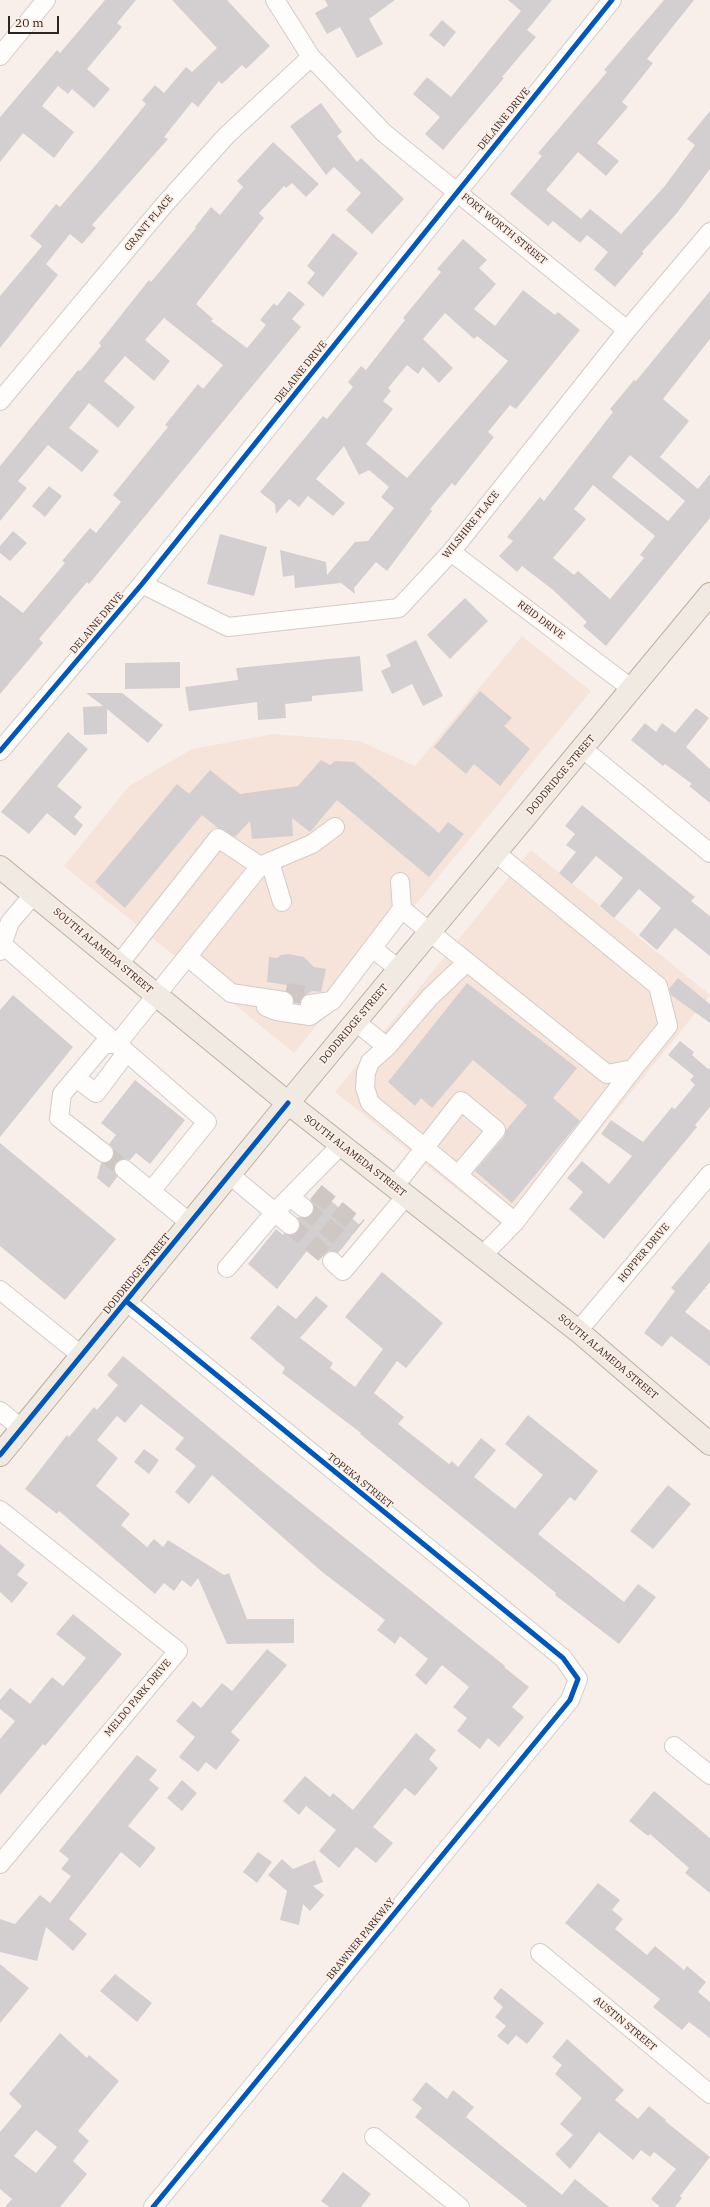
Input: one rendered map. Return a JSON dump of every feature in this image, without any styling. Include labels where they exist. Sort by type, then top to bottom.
[{"type":"main road","name":"DODDRIDGE STREET","points":[[0,1455],[288,1103],[431,933],[710,594]]},
{"type":"main road","name":"SOUTH ALAMEDA STREET","points":[[0,866],[288,1103],[578,1332],[710,1444]]},
{"type":"street","points":[[0,56],[46,0]]},
{"type":"street","name":"FORT WORTH STREET","points":[[275,0],[311,57],[384,133],[627,330]]},
{"type":"street","name":"DELAINE DRIVE","points":[[0,751],[142,584],[612,0]]},
{"type":"street","name":"GRANT PLACE","points":[[0,401],[164,205],[220,142],[311,57]]},
{"type":"street","name":"WILSHIRE PLACE","points":[[142,584],[228,627],[399,608],[451,552],[627,330],[710,232]]},
{"type":"street","name":"REID DRIVE","points":[[451,552],[632,689]]},
{"type":"street","points":[[583,749],[710,853]]},
{"type":"street","points":[[76,1078],[96,1092],[121,1048],[157,996],[265,864],[312,844],[335,827]]},
{"type":"street","points":[[119,964],[218,838],[265,864],[282,902]]},
{"type":"street","points":[[482,1256],[515,1222],[632,1070],[668,1026],[658,986],[496,853]]},
{"type":"street","points":[[188,957],[232,993],[276,1011],[310,1016],[332,1000],[402,909],[400,882]]},
{"type":"street","points":[[34,894],[10,922],[2,939],[121,1048],[207,1122],[151,1191]]},
{"type":"street","points":[[402,909],[607,1074],[632,1070]]},
{"type":"street","points":[[372,948],[400,970]]},
{"type":"street","points":[[467,962],[430,997],[387,1047],[370,1062],[366,1073],[365,1088],[370,1103],[515,1222]]},
{"type":"street","points":[[232,993],[285,996]]},
{"type":"street","points":[[311,1000],[332,1000]]},
{"type":"street","points":[[356,1022],[387,1047]]},
{"type":"street","points":[[104,1153],[59,1118],[62,1094],[104,1044],[121,1048]]},
{"type":"street","points":[[332,1260],[343,1270],[352,1248],[400,1191],[424,1148],[461,1101],[496,1130],[458,1175]]},
{"type":"street","points":[[227,1268],[274,1212],[290,1197],[310,1187],[341,1145]]},
{"type":"street","points":[[124,1169],[190,1223]]},
{"type":"street","name":"HOPPER DRIVE","points":[[578,1332],[710,1174]]},
{"type":"street","points":[[230,1175],[290,1225]]},
{"type":"street","points":[[290,1197],[304,1208]]},
{"type":"street","points":[[0,1290],[82,1356]]},
{"type":"street","name":"TOPEKA STREET","points":[[126,1301],[563,1658],[578,1680]]},
{"type":"street","points":[[0,1412],[22,1429]]},
{"type":"street","name":"MELDO PARK DRIVE","points":[[0,1510],[178,1651],[0,1864]]},
{"type":"street","name":"BRAWNER PARKWAY","points":[[153,2207],[570,1700],[578,1680]]},
{"type":"street","points":[[674,1746],[710,1775]]},
{"type":"street","name":"AUSTIN STREET","points":[[540,1953],[710,2094]]},
{"type":"street","points":[[374,2137],[460,2207]]},
{"type":"shaded area","points":[[522,636],[591,691],[294,1053],[64,866],[129,786],[192,749],[274,734],[359,741],[415,766]]},
{"type":"shaded area","points":[[531,850],[710,995],[515,1236],[335,1092]]},
{"type":"building","points":[[105,0],[136,0],[117,23],[122,27],[87,69],[110,89],[94,108],[72,89],[68,94],[58,86],[42,106],[74,132],[54,158],[23,133],[0,162],[0,117],[57,50],[60,53]]},
{"type":"building","points":[[172,0],[227,0],[270,46],[246,69],[242,65],[222,84],[219,81],[198,107],[192,102],[164,137],[168,139],[92,225],[96,228],[82,244],[70,234],[46,264],[58,275],[0,348],[0,296],[42,246],[30,236],[56,204],[60,207],[106,153],[146,104],[142,100],[155,85],[164,93],[186,67],[192,72],[217,48]]},
{"type":"building","points":[[325,0],[395,0],[369,19],[383,44],[357,58],[340,27],[327,34],[315,13],[328,6]]},
{"type":"building","points":[[508,0],[552,0],[527,30],[536,37],[502,77],[504,78],[443,150],[425,134],[440,117],[413,94],[427,77],[451,97],[521,11]]},
{"type":"building","points":[[664,0],[694,0],[647,59],[653,63],[622,102],[628,107],[597,143],[619,161],[606,176],[578,152],[546,190],[581,219],[590,209],[621,234],[664,187],[695,145],[687,139],[710,111],[710,169],[677,213],[642,252],[644,253],[615,287],[594,269],[608,252],[587,235],[580,243],[553,221],[548,226],[510,194],[542,156],[538,153],[607,72],[604,70]]},
{"type":"building","points":[[442,20],[456,32],[444,47],[429,35]]},
{"type":"building","points":[[321,103],[342,132],[337,136],[357,162],[361,158],[404,199],[372,234],[346,210],[361,193],[334,167],[326,175],[290,126]]},
{"type":"building","points":[[273,142],[319,184],[306,197],[292,183],[286,188],[284,186],[259,213],[264,218],[196,304],[213,319],[211,321],[247,348],[266,325],[260,320],[274,303],[277,306],[289,291],[305,304],[292,319],[301,327],[89,584],[87,582],[39,639],[43,643],[0,694],[0,595],[23,613],[65,563],[62,561],[90,528],[96,533],[121,502],[113,495],[168,427],[165,425],[198,384],[203,389],[223,365],[164,318],[145,340],[170,361],[154,381],[125,356],[104,381],[135,407],[118,428],[89,403],[69,428],[99,451],[82,472],[48,445],[18,481],[27,488],[0,521],[0,466],[78,370],[80,371],[101,346],[99,343],[149,280],[151,282],[196,228],[195,227],[211,207],[220,215],[243,187],[237,181]]},
{"type":"building","points":[[333,233],[358,253],[323,297],[307,283],[315,273],[307,266]]},
{"type":"building","points":[[463,239],[487,260],[479,268],[496,284],[474,309],[495,326],[523,290],[555,315],[558,312],[580,330],[516,409],[510,405],[488,432],[494,437],[455,486],[452,483],[430,509],[432,511],[387,571],[376,562],[354,588],[355,594],[341,583],[295,588],[294,575],[283,577],[280,550],[326,562],[327,575],[355,542],[368,541],[394,508],[381,497],[389,487],[369,470],[359,475],[344,446],[316,479],[345,503],[333,516],[308,496],[299,507],[289,499],[276,514],[275,504],[260,492],[323,416],[327,419],[353,387],[348,382],[361,366],[366,370],[405,320],[403,318],[441,272],[437,269]],"holes":[[[445,313],[474,339],[477,336],[508,361],[407,478],[366,444],[393,409],[383,401],[391,391],[388,388],[407,365],[418,374],[423,367],[439,383],[453,368],[423,339]]]},
{"type":"building","points":[[710,291],[710,339],[663,399],[689,421],[660,457],[698,489],[710,474],[710,518],[606,646],[583,626],[587,622],[553,590],[522,566],[517,572],[499,556],[513,541],[507,537],[540,497],[544,501],[613,412],[610,409],[634,380],[636,381]],"holes":[[[630,455],[685,501],[668,521],[612,477]],[[593,485],[655,536],[640,555],[644,558],[610,599],[578,571],[574,575],[553,558],[586,519],[574,509]]]},
{"type":"building","points":[[49,486],[62,496],[45,517],[32,506]]},
{"type":"building","points":[[13,531],[27,543],[10,561],[0,553],[0,546]]},
{"type":"building","points":[[220,534],[267,547],[254,596],[207,584]]},
{"type":"building","points":[[465,598],[488,621],[450,659],[427,635]]},
{"type":"building","points":[[416,640],[443,696],[423,706],[412,684],[392,694],[381,671],[391,666],[386,655]]},
{"type":"building","points":[[360,656],[363,691],[312,696],[312,701],[285,704],[286,718],[258,720],[257,702],[189,711],[185,687],[238,680],[236,668]]},
{"type":"building","points":[[180,662],[180,688],[125,689],[125,663]]},
{"type":"building","points":[[480,691],[512,718],[504,726],[530,749],[500,786],[474,764],[466,774],[434,747]]},
{"type":"building","points":[[86,693],[122,693],[163,725],[148,743],[107,709],[107,734],[84,735],[83,707],[103,706]]},
{"type":"building","points":[[696,708],[709,718],[686,747],[710,769],[710,803],[689,786],[692,784],[665,764],[663,766],[631,740],[645,723],[656,732],[662,723],[675,733]]},
{"type":"building","points":[[68,732],[88,749],[57,786],[82,807],[74,817],[83,825],[75,836],[47,813],[29,834],[1,812]]},
{"type":"building","points":[[321,760],[330,765],[335,761],[354,762],[439,833],[448,822],[464,834],[429,877],[337,800],[310,832],[292,818],[293,836],[252,839],[250,821],[235,837],[218,828],[202,815],[125,908],[95,882],[177,784],[189,794],[210,770],[240,794],[298,786]]},
{"type":"building","points":[[582,805],[695,897],[691,901],[710,916],[710,956],[675,928],[657,950],[639,935],[661,908],[639,889],[614,918],[600,906],[623,878],[596,856],[572,884],[559,873],[576,852],[566,845],[575,834],[565,826]]},
{"type":"building","points":[[288,954],[304,957],[314,967],[326,969],[321,992],[312,991],[304,996],[300,1004],[294,1003],[294,997],[286,991],[287,985],[267,982],[269,957],[277,958],[281,955]]},
{"type":"building","points":[[678,978],[710,1004],[710,1023],[671,995],[669,989]]},
{"type":"building","points":[[467,983],[577,1068],[553,1098],[580,1121],[512,1203],[475,1171],[504,1137],[506,1130],[527,1105],[473,1060],[432,1108],[421,1098],[415,1106],[388,1082]]},
{"type":"building","points":[[13,995],[73,1047],[0,1137],[0,1010]]},
{"type":"building","points":[[680,1041],[694,1052],[692,1055],[708,1069],[710,1068],[710,1107],[695,1125],[697,1127],[604,1239],[569,1209],[583,1192],[567,1178],[582,1161],[609,1184],[632,1156],[601,1134],[611,1120],[643,1142],[672,1107],[675,1109],[695,1085],[690,1080],[694,1076],[668,1055]]},
{"type":"building","points":[[135,1080],[185,1120],[150,1164],[136,1153],[130,1160],[121,1159],[116,1162],[114,1168],[117,1177],[109,1188],[97,1178],[101,1163],[108,1163],[112,1159],[114,1149],[109,1144],[116,1135],[101,1123]]},
{"type":"building","points":[[0,1143],[116,1239],[65,1300],[0,1246]]},
{"type":"building","points":[[318,1190],[360,1225],[338,1253],[329,1251],[322,1257],[310,1247],[277,1289],[248,1264],[276,1229],[283,1235],[284,1233],[293,1235],[298,1232],[300,1226],[297,1217],[308,1218],[312,1215],[314,1209],[310,1200]]},
{"type":"building","points":[[710,1241],[710,1282],[685,1312],[710,1331],[710,1366],[671,1336],[662,1347],[644,1333],[675,1291],[671,1288]]},
{"type":"building","points":[[382,1272],[443,1323],[406,1368],[397,1361],[374,1393],[404,1417],[398,1424],[449,1464],[452,1461],[458,1467],[481,1438],[496,1450],[474,1477],[515,1509],[543,1475],[505,1444],[528,1415],[598,1471],[575,1501],[570,1497],[538,1534],[624,1602],[638,1584],[656,1597],[619,1644],[555,1595],[556,1593],[360,1434],[361,1433],[282,1373],[285,1368],[250,1338],[278,1305],[296,1319],[316,1296],[328,1306],[300,1338],[333,1363],[330,1368],[355,1387],[383,1349],[345,1317]]},
{"type":"building","points":[[123,1356],[276,1483],[505,1666],[504,1667],[529,1687],[512,1707],[524,1717],[499,1747],[488,1738],[480,1749],[457,1731],[467,1718],[453,1707],[469,1687],[442,1665],[426,1685],[415,1675],[428,1659],[400,1636],[395,1644],[377,1630],[385,1620],[321,1571],[212,1475],[189,1504],[175,1492],[196,1466],[175,1449],[184,1438],[141,1404],[125,1423],[117,1416],[97,1440],[118,1458],[96,1486],[130,1514],[121,1525],[147,1547],[154,1539],[163,1547],[168,1540],[224,1575],[229,1573],[247,1619],[294,1619],[294,1643],[227,1644],[198,1578],[191,1587],[182,1580],[174,1591],[164,1583],[155,1594],[59,1511],[57,1514],[25,1489],[67,1435],[69,1437],[94,1407],[97,1410],[118,1385],[107,1375]]},
{"type":"building","points":[[144,1449],[159,1460],[149,1474],[134,1462]]},
{"type":"building","points":[[668,1485],[691,1504],[653,1549],[630,1531]]},
{"type":"building","points":[[0,1544],[25,1565],[17,1575],[28,1583],[12,1603],[0,1592]]},
{"type":"building","points":[[73,1614],[122,1654],[45,1746],[43,1744],[0,1795],[0,1739],[15,1721],[0,1709],[0,1700],[10,1688],[30,1704],[52,1677],[63,1686],[86,1658],[56,1634]]},
{"type":"building","points":[[267,1649],[287,1665],[231,1732],[240,1740],[216,1770],[206,1762],[198,1772],[179,1757],[195,1737],[176,1721],[193,1701],[201,1708],[222,1683],[232,1691]]},
{"type":"building","points":[[416,1733],[436,1750],[429,1759],[438,1768],[415,1796],[405,1788],[373,1827],[393,1843],[376,1863],[356,1847],[339,1868],[319,1851],[336,1830],[306,1806],[299,1815],[283,1801],[305,1776],[330,1797],[333,1793],[353,1810]]},
{"type":"building","points":[[137,1755],[157,1770],[149,1780],[159,1788],[128,1826],[156,1848],[140,1868],[121,1852],[69,1919],[87,1934],[73,1951],[46,1927],[37,1961],[0,1952],[0,1919],[15,1924],[40,1895],[50,1903],[71,1876],[61,1869],[69,1859],[59,1851]]},
{"type":"building","points":[[182,1780],[197,1793],[182,1811],[167,1798]]},
{"type":"building","points":[[654,1791],[710,1838],[710,1893],[685,1873],[689,1868],[650,1834],[648,1836],[629,1821]]},
{"type":"building","points":[[258,1852],[272,1862],[257,1883],[243,1872]]},
{"type":"building","points":[[282,1859],[293,1869],[315,1860],[323,1882],[313,1886],[324,1895],[310,1911],[303,1904],[299,1925],[280,1920],[287,1891],[268,1875]]},
{"type":"building","points":[[598,1883],[620,1900],[612,1910],[623,1919],[615,1929],[647,1955],[655,1946],[684,1970],[687,1966],[706,1982],[698,1992],[710,2002],[710,2038],[689,2022],[682,2030],[653,2007],[660,1999],[565,1923]]},
{"type":"building","points":[[0,1964],[29,1988],[0,2023]]},
{"type":"building","points":[[115,1974],[152,2003],[137,2022],[100,1991]]},
{"type":"building","points":[[501,1988],[544,2023],[527,2044],[516,2035],[508,2045],[497,2036],[506,2026],[495,2017],[503,2007],[493,1998]]},
{"type":"building","points":[[60,2033],[87,2058],[89,2055],[119,2081],[78,2131],[89,2141],[73,2161],[87,2174],[60,2207],[5,2207],[12,2199],[0,2189],[0,2132],[22,2106],[9,2094]],"holes":[[[36,2130],[57,2147],[36,2173],[14,2156]]]},
{"type":"building","points":[[567,2039],[624,2090],[615,2100],[638,2119],[649,2106],[666,2120],[665,2121],[710,2157],[680,2196],[682,2198],[675,2207],[660,2207],[651,2199],[676,2169],[654,2152],[650,2157],[641,2150],[633,2160],[599,2132],[570,2169],[555,2154],[573,2135],[560,2124],[582,2098],[555,2074],[562,2065],[552,2057]]},
{"type":"building","points":[[426,2082],[447,2099],[453,2090],[474,2107],[466,2117],[562,2195],[575,2179],[609,2207],[528,2207],[415,2117],[422,2108],[412,2100]]},
{"type":"building","points":[[343,2172],[371,2194],[361,2207],[329,2207],[321,2201]]},
{"type":"tunnel","points":[[286,992],[312,996]]},
{"type":"tunnel","points":[[104,1153],[124,1169]]},
{"type":"tunnel","points":[[316,1192],[359,1227]]},
{"type":"tunnel","points":[[304,1208],[346,1243]]},
{"type":"tunnel","points":[[290,1225],[332,1261]]},
{"type":"cycle path","points":[[0,751],[142,584],[612,0]]},
{"type":"cycle path","points":[[0,1455],[288,1103]]},
{"type":"cycle path","points":[[126,1301],[563,1658],[578,1679],[570,1700],[153,2207]]}]
